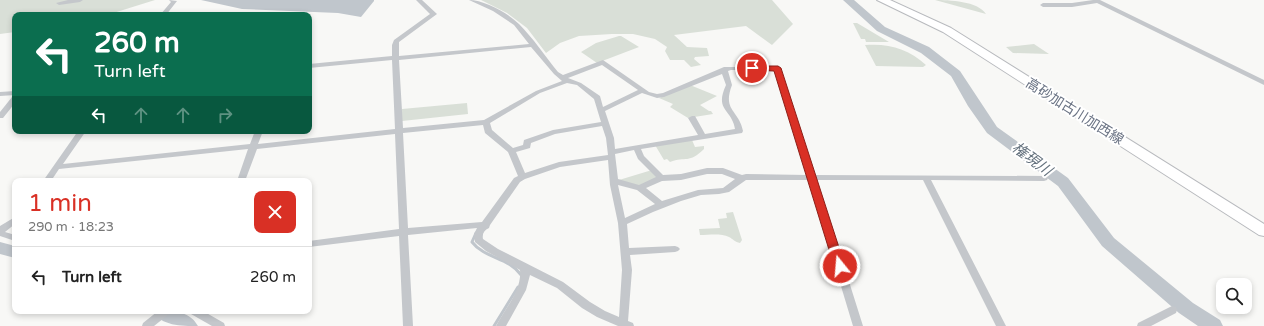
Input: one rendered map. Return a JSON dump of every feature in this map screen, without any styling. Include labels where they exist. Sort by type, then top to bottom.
[{"type":"main road","name":"高砂加古川加西線","points":[[882,0],[947,30],[1264,231]]},
{"type":"street","points":[[59,3],[80,0]]},
{"type":"street","points":[[165,12],[174,1],[172,0]]},
{"type":"street","points":[[408,326],[396,41],[434,14],[419,0]]},
{"type":"street","points":[[472,0],[495,10],[516,24],[548,64],[565,79],[579,84],[597,98],[606,123],[611,155],[614,181],[622,223],[626,270],[626,325],[601,314],[586,305],[560,285],[525,268],[516,261],[484,246],[478,240],[478,234],[486,226],[509,190],[517,180],[522,177],[559,165],[611,155],[637,148],[739,130],[725,104],[726,92],[729,85],[724,69]]},
{"type":"street","points":[[1043,5],[1072,5],[1097,1],[1264,83]]},
{"type":"street","points":[[312,66],[533,45]]},
{"type":"street","points":[[58,167],[486,122],[538,92],[603,62],[642,90],[650,95],[657,96],[664,95],[724,69],[778,68],[858,326]]},
{"type":"street","points":[[602,110],[642,90]]},
{"type":"street","points":[[0,94],[12,93]]},
{"type":"street","points":[[0,116],[12,102]]},
{"type":"street","points":[[692,118],[702,136]]},
{"type":"street","points":[[486,122],[488,131],[512,151],[522,177]]},
{"type":"street","points":[[512,151],[527,146],[527,142],[553,132],[606,123]]},
{"type":"street","points":[[49,178],[80,134]]},
{"type":"street","points":[[242,178],[258,134]]},
{"type":"street","points":[[637,148],[639,154],[659,175],[660,178]]},
{"type":"street","points":[[640,188],[660,178],[716,171],[723,171],[741,178],[1044,178]]},
{"type":"street","points":[[622,223],[661,205],[699,192],[723,191],[731,188],[741,178]]},
{"type":"street","points":[[925,178],[1001,326]]},
{"type":"street","points":[[614,181],[640,188],[661,205]]},
{"type":"street","points":[[12,222],[0,232],[12,237]]},
{"type":"street","points":[[312,244],[403,232],[476,225],[486,226]]},
{"type":"street","points":[[625,252],[675,249]]},
{"type":"street","points":[[501,326],[521,290],[526,275],[525,268]]},
{"type":"street","points":[[1142,326],[1172,310]]},
{"type":"street","points":[[149,324],[162,314]]},
{"type":"street","points":[[200,314],[220,326]]},
{"type":"shaded area","points":[[0,0],[155,0],[117,12],[12,12],[12,32],[0,34]]},
{"type":"shaded area","points":[[201,0],[374,1],[361,17],[338,13],[242,9]]},
{"type":"shaded area","points":[[481,0],[772,0],[793,24],[772,45],[746,26],[674,35],[687,47],[707,48],[709,56],[695,57],[694,59],[701,65],[691,67],[684,60],[670,60],[665,51],[667,47],[655,39],[633,34],[579,36],[560,43],[546,53],[527,28],[507,13]]},
{"type":"shaded area","points":[[935,0],[963,2],[977,6],[986,14]]},
{"type":"shaded area","points":[[853,23],[857,23],[889,42],[866,42],[865,39],[861,39]]},
{"type":"shaded area","points":[[619,36],[639,47],[597,63],[581,52],[596,43]]},
{"type":"shaded area","points":[[1034,44],[1049,54],[1013,53],[1006,47]]},
{"type":"shaded area","points":[[865,45],[882,45],[898,48],[913,55],[926,65],[923,67],[876,66]]},
{"type":"shaded area","points":[[690,85],[717,96],[700,105],[711,111],[713,114],[688,118],[670,107],[673,104],[659,98]]},
{"type":"shaded area","points":[[467,103],[468,114],[402,121],[402,109]]},
{"type":"shaded area","points":[[692,140],[695,147],[704,146],[704,149],[695,157],[670,162],[667,159],[664,160],[655,145]]},
{"type":"shaded area","points":[[652,170],[658,177],[640,186],[619,180]]},
{"type":"shaded area","points":[[733,212],[742,240],[740,243],[722,235],[700,235],[699,229],[720,228],[718,219],[727,218],[726,213]]},
{"type":"waterway","name":"権現川","points":[[848,0],[881,29],[925,50],[956,74],[975,106],[992,130],[1063,182],[1108,242],[1186,308],[1213,326]]},
{"type":"waterway","points":[[476,233],[472,242],[477,248],[504,261],[516,269],[521,275]]},
{"type":"waterway","points":[[0,248],[12,251]]},
{"type":"waterway","points":[[494,326],[518,287]]},
{"type":"waterway","points":[[167,314],[188,326]]},
{"type":"route","points":[[752,68],[778,68],[840,266]]}]
